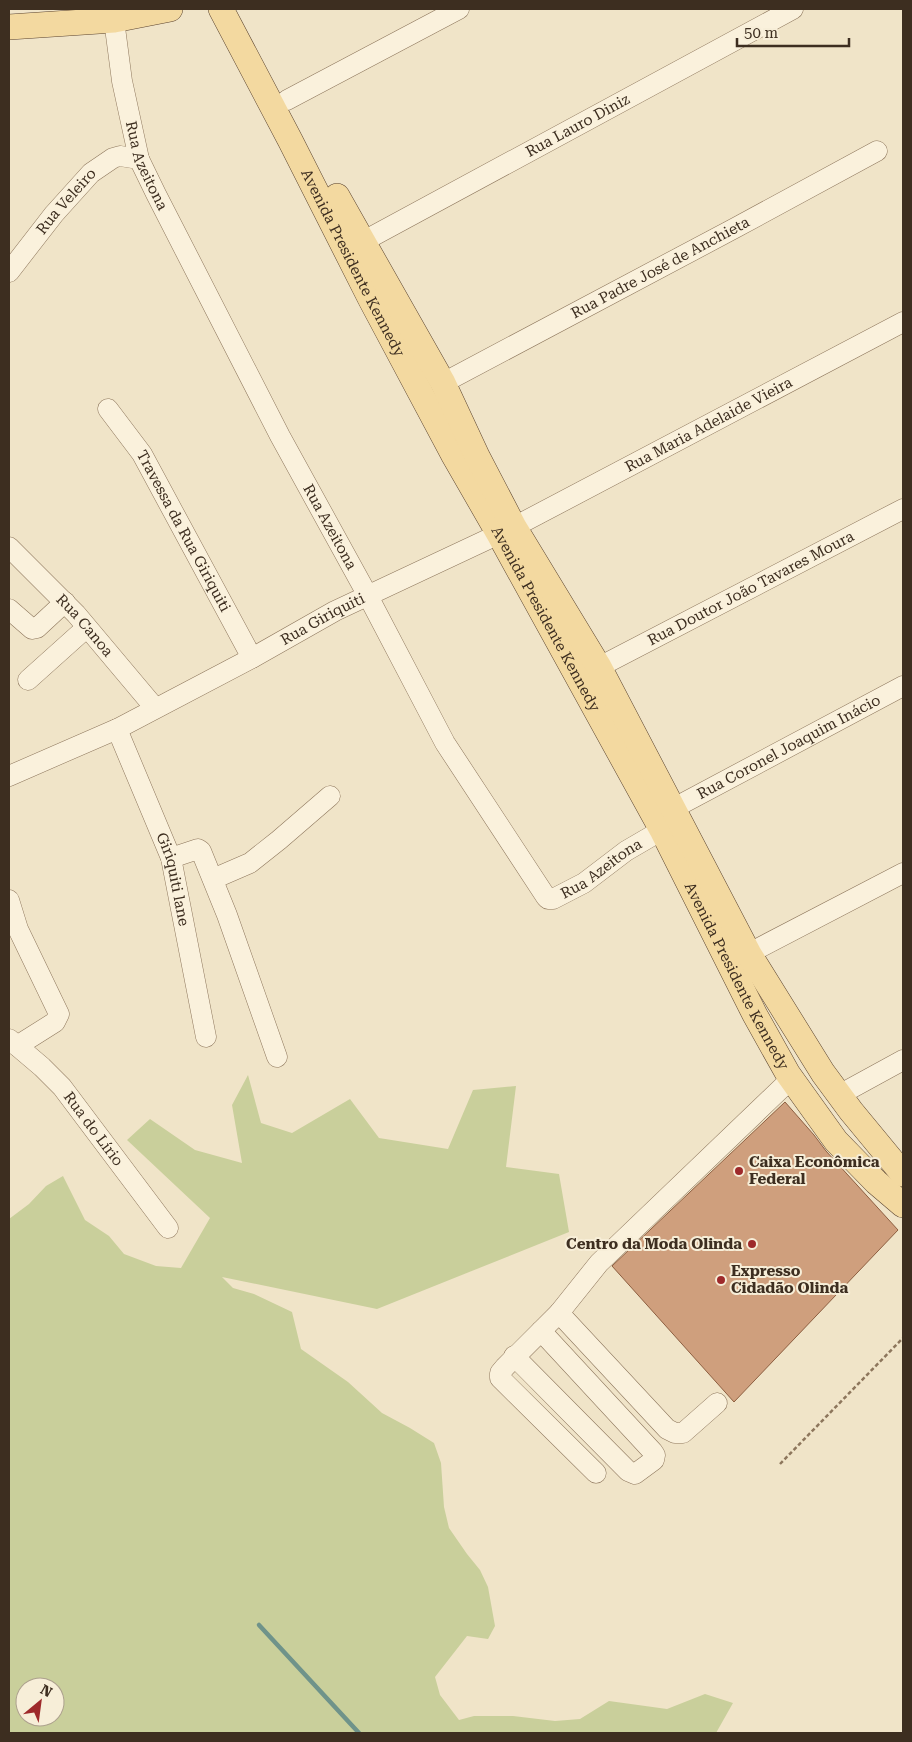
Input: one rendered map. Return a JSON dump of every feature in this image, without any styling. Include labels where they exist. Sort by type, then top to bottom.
[{"type":"main road","points":[[9,27],[170,9]]},
{"type":"main road","name":"Avenida Presidente Kennedy","points":[[221,9],[452,454],[599,667],[674,808],[739,958],[755,1015],[792,1078],[836,1142],[876,1182],[903,1205]]},
{"type":"main road","name":"Avenida Presidente Kennedy","points":[[236,9],[287,100],[362,242],[389,285],[443,382],[477,456],[506,530],[662,830],[739,958],[792,1024],[838,1095],[903,1174]]},
{"type":"street","points":[[287,100],[459,9]]},
{"type":"street","name":"Rua Lauro Diniz","points":[[362,242],[793,9]]},
{"type":"street","name":"Rua Azeitona","points":[[112,14],[122,81],[139,159],[280,436],[368,596],[445,744],[546,897],[553,899],[584,883],[626,851],[662,830]]},
{"type":"street","name":"Rua Padre José de Anchieta","points":[[443,382],[877,151]]},
{"type":"street","name":"Rua Veleiro","points":[[9,272],[54,214],[91,173],[113,158],[120,156],[139,159]]},
{"type":"street","name":"Rua Maria Adelaide Vieira","points":[[506,530],[903,322]]},
{"type":"street","name":"Travessa da Rua Giriquiti","points":[[108,409],[142,454],[252,658]]},
{"type":"street","name":"Rua Doutor João Tavares Moura","points":[[599,667],[903,509]]},
{"type":"street","name":"Rua Giriquiti","points":[[9,776],[117,729],[335,612],[506,530]]},
{"type":"street","name":"Rua Canoa","points":[[9,547],[65,602],[148,712]]},
{"type":"street","points":[[9,609],[32,629],[37,628],[65,602]]},
{"type":"street","points":[[28,680],[86,628]]},
{"type":"street","name":"Rua Coronel Joaquim Inácio","points":[[674,808],[903,686]]},
{"type":"street","name":"Giriquiti lane","points":[[117,729],[171,858],[206,1037]]},
{"type":"street","points":[[213,879],[250,863],[330,796]]},
{"type":"street","points":[[171,858],[198,849],[202,851],[277,1057]]},
{"type":"street","points":[[739,958],[903,874]]},
{"type":"street","points":[[9,900],[18,929],[59,1014],[55,1022],[13,1042]]},
{"type":"street","name":"Rua do Lírio","points":[[13,1042],[42,1066],[62,1087],[168,1228]]},
{"type":"street","points":[[838,1095],[903,1060]]},
{"type":"street","points":[[596,1473],[500,1378],[500,1373],[514,1356],[559,1313],[599,1263],[792,1078]]},
{"type":"street","points":[[559,1313],[667,1429],[675,1433],[684,1433],[717,1403]]},
{"type":"street","points":[[514,1356],[628,1471],[635,1474],[654,1460],[655,1455],[653,1452],[541,1330]]},
{"type":"path","points":[[780,1464],[903,1338]]},
{"type":"green space","points":[[248,1075],[261,1123],[292,1133],[350,1099],[379,1138],[448,1149],[473,1090],[516,1086],[506,1167],[559,1174],[569,1232],[377,1309],[222,1277],[233,1288],[254,1294],[292,1312],[301,1349],[348,1382],[382,1413],[434,1443],[441,1463],[444,1507],[449,1528],[480,1570],[488,1587],[495,1626],[488,1639],[467,1636],[435,1677],[440,1695],[459,1720],[474,1716],[513,1716],[555,1721],[580,1719],[609,1701],[667,1709],[705,1694],[733,1703],[716,1733],[9,1733],[9,1219],[29,1204],[46,1186],[63,1176],[85,1220],[109,1236],[124,1254],[156,1266],[181,1268],[210,1218],[127,1140],[150,1119],[195,1150],[242,1163],[232,1105]]},
{"type":"building","name":"Centro da Moda Olinda","points":[[785,1102],[826,1151],[898,1230],[734,1402],[612,1266]]},
{"type":"waterway","points":[[259,1625],[359,1733]]},
{"type":"place","name":"Caixa Econômica Federal","points":[[739,1171]]},
{"type":"place","name":"Centro da Moda Olinda","points":[[752,1244]]},
{"type":"place","name":"Expresso Cidadão Olinda","points":[[721,1280]]}]
